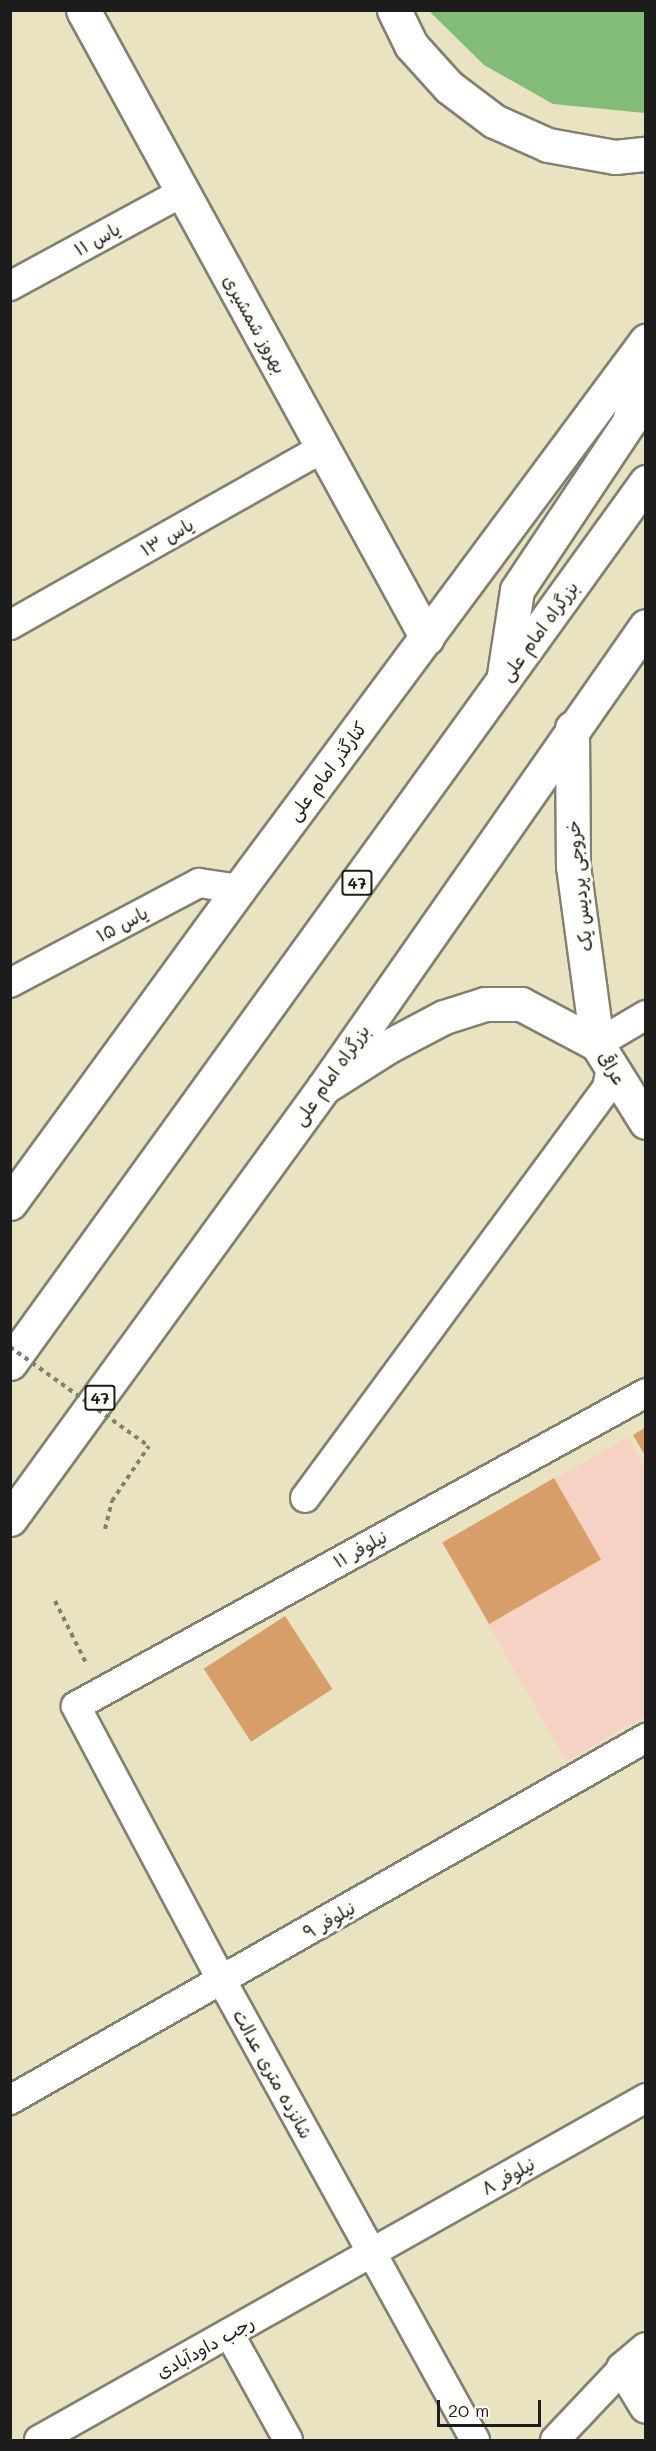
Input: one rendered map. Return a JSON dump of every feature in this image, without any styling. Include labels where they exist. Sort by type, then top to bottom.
[{"type":"main road","name":"بهروز شمشیری","points":[[83,10],[428,638]]},
{"type":"main road","points":[[394,10],[411,45],[449,87],[494,121],[548,145],[615,157],[645,154]]},
{"type":"main road","name":"کنارگذر امام علی","points":[[10,1203],[239,889],[428,638],[645,341]]},
{"type":"main road","points":[[504,679],[516,590],[629,422],[645,354]]},
{"type":"main road","name":"بزرگراه امام علی","points":[[10,1363],[645,482]]},
{"type":"main road","name":"بزرگراه امام علی","points":[[10,1519],[324,1087],[645,626]]},
{"type":"main road","name":"خروجی پردیس یک","points":[[572,728],[573,866],[604,1056]]},
{"type":"main road","points":[[324,1087],[387,1047],[435,1022],[485,1004],[521,1004],[604,1056]]},
{"type":"main road","name":"عراقی","points":[[604,1056],[645,1122]]},
{"type":"main road","name":"47","points":[[10,1533],[55,1459]]},
{"type":"main road","points":[[634,2359],[645,2406]]},
{"type":"street","name":"یاس ۱۱","points":[[10,286],[183,192]]},
{"type":"street","name":"یاس ۱۳","points":[[10,626],[323,448]]},
{"type":"street","name":"یاس ۱۵","points":[[10,984],[199,883],[239,889]]},
{"type":"street","points":[[305,1498],[607,1088],[604,1056],[645,1015]]},
{"type":"street","name":"نیلوفر ۱۱","points":[[75,1706],[645,1393]]},
{"type":"street","name":"شانزده متری عدالت","points":[[75,1706],[222,1981],[475,2440]]},
{"type":"street","name":"نیلوفر ۹","points":[[10,2100],[645,1738]]},
{"type":"street","name":"نیلوفر ۸","points":[[371,2253],[645,2098]]},
{"type":"street","name":"رجب داودآبادی","points":[[39,2440],[371,2253]]},
{"type":"street","points":[[229,2333],[288,2440]]},
{"type":"street","points":[[555,2440],[634,2359]]},
{"type":"path","points":[[10,1347],[149,1446],[112,1502],[105,1529]]},
{"type":"path","points":[[56,1601],[100,1691]]},
{"type":"shaded area","points":[[628,1437],[645,1468],[645,1716],[566,1761],[442,1543]]},
{"type":"green space","points":[[429,11],[645,11],[645,113],[553,104],[484,65]]},
{"type":"building","points":[[646,1427],[646,1457],[633,1435]]},
{"type":"building","points":[[554,1478],[601,1559],[489,1624],[442,1542]]},
{"type":"building","points":[[285,1616],[332,1689],[251,1742],[204,1669]]}]
